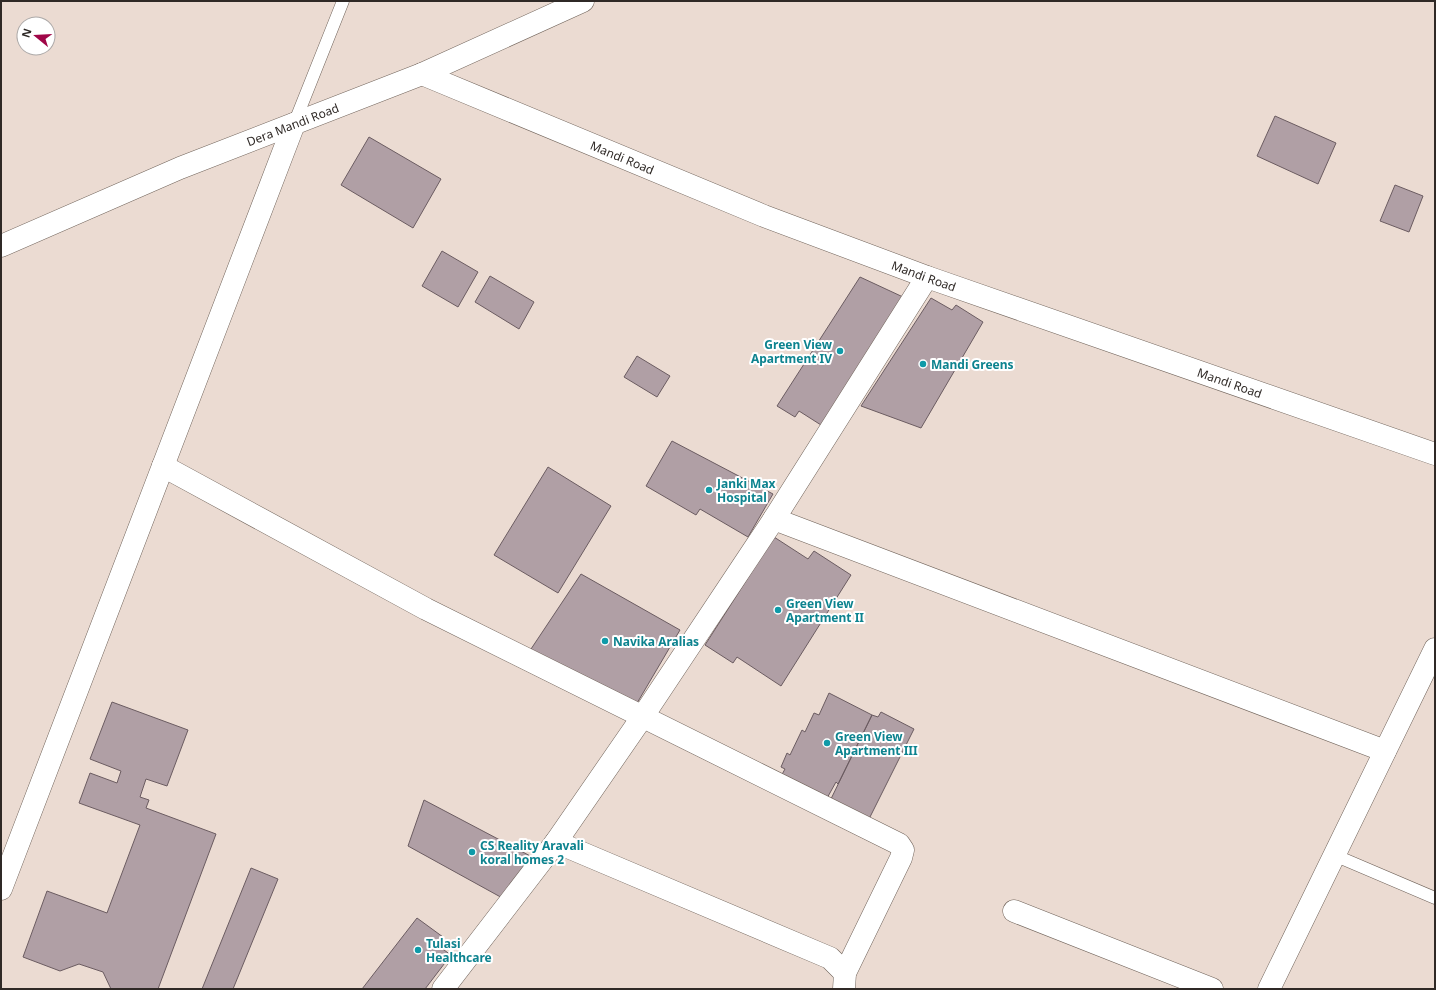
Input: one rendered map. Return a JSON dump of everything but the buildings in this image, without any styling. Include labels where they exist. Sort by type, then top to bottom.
[{"type":"street","name":"Dera Mandi Road","points":[[1,246],[180,168],[422,74],[583,1]]},
{"type":"street","name":"Mandi Road","points":[[422,74],[764,216],[927,276],[1435,454]]},
{"type":"street","points":[[1,889],[294,124]]},
{"type":"street","points":[[442,989],[556,842],[643,716],[774,519],[927,276]]},
{"type":"street","points":[[163,466],[426,609],[898,844],[903,850],[901,858],[845,981]]},
{"type":"street","points":[[774,519],[1385,752]]},
{"type":"street","points":[[1269,989],[1435,649]]},
{"type":"street","points":[[556,842],[830,958],[845,981]]},
{"type":"street","points":[[1014,911],[1212,989]]},
{"type":"lane","points":[[294,124],[343,1]]},
{"type":"lane","points":[[1334,855],[1435,898]]},
{"type":"place","name":"Green View Apartment IV","points":[[840,351]]},
{"type":"place","name":"Mandi Greens","points":[[923,364]]},
{"type":"place","name":"Janki Max Hospital","points":[[709,490]]},
{"type":"place","name":"Green View Apartment II","points":[[778,610]]},
{"type":"place","name":"Navika Aralias","points":[[605,641]]},
{"type":"place","name":"Green View Apartment III","points":[[827,743]]},
{"type":"place","name":"CS Reality Aravali koral homes 2","points":[[472,852]]},
{"type":"place","name":"Tulasi Healthcare","points":[[418,950]]}]
